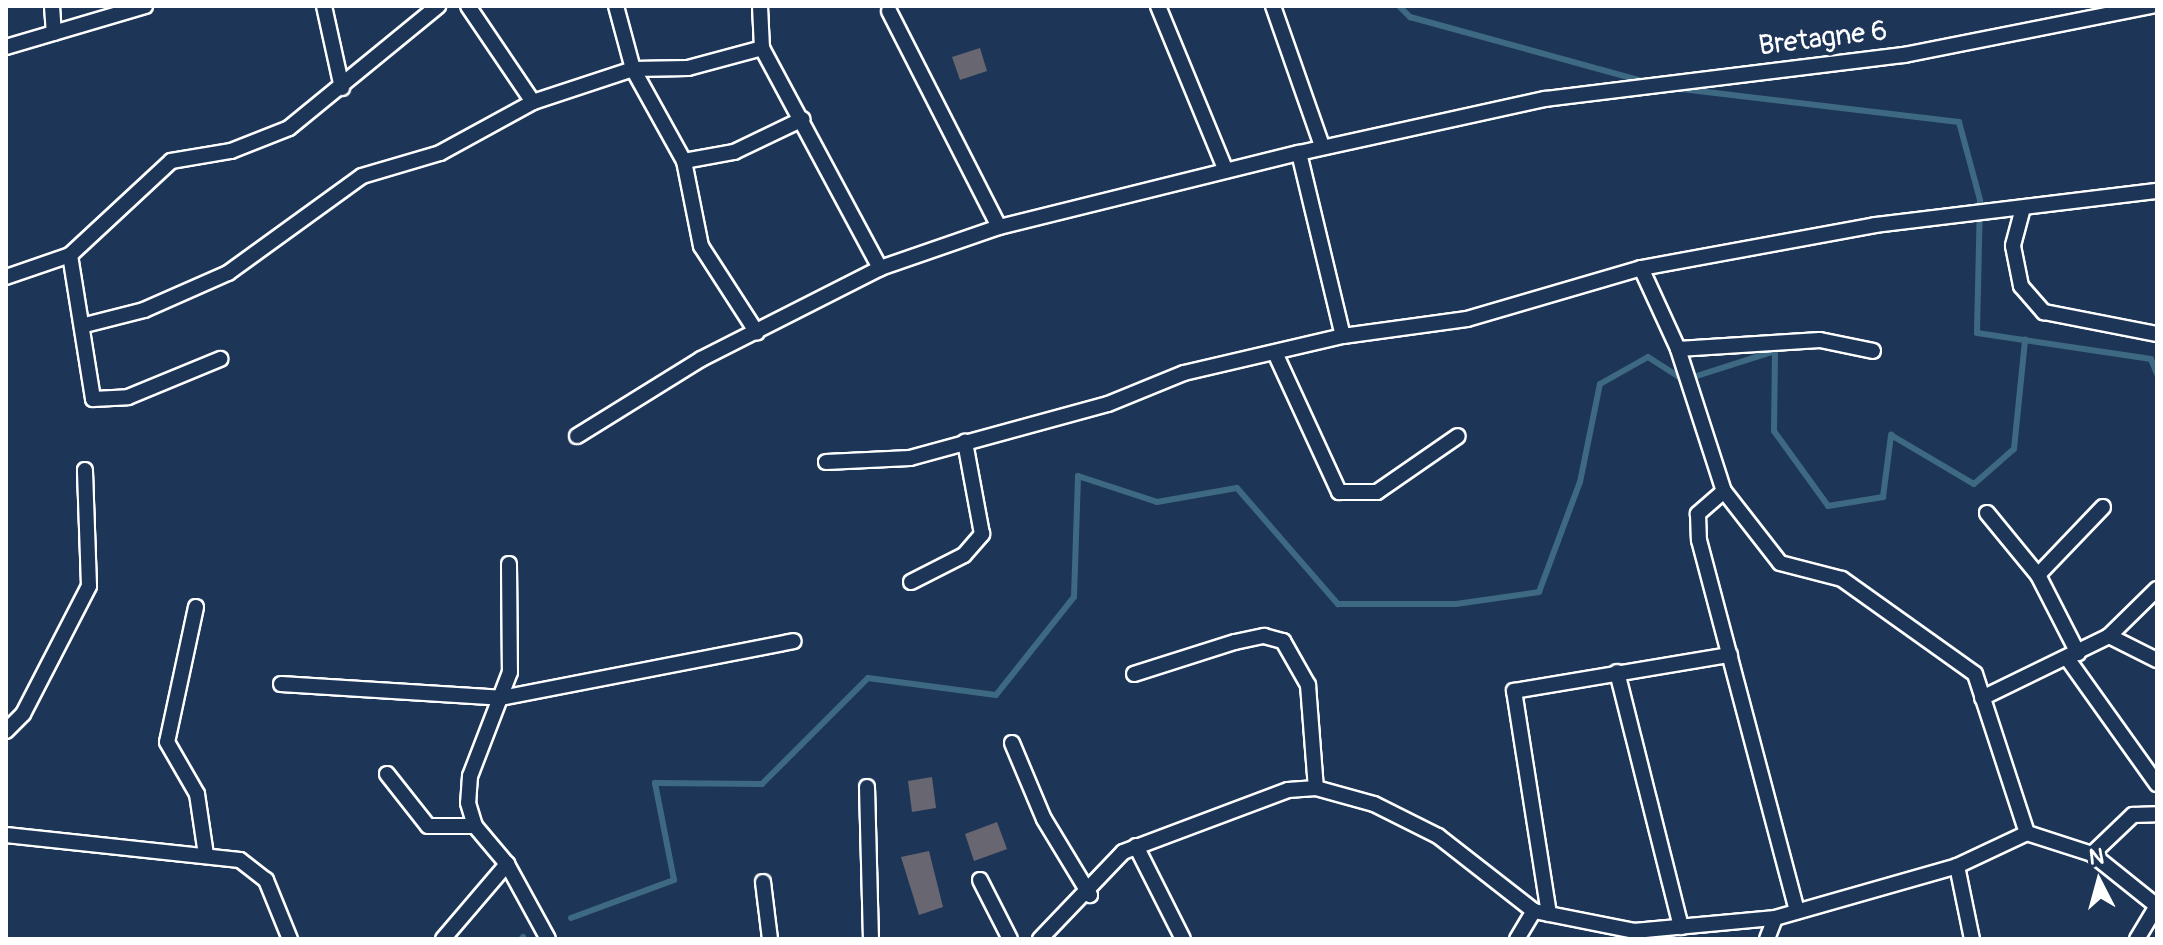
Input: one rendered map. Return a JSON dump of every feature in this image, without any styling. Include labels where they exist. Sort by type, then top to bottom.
[{"type":"street","points":[[52,6],[54,33]]},
{"type":"street","points":[[6,47],[145,6]]},
{"type":"street","points":[[324,6],[342,88]]},
{"type":"street","points":[[6,277],[70,255],[158,168],[267,138],[342,88],[438,6]]},
{"type":"street","points":[[468,6],[533,102]]},
{"type":"street","points":[[616,6],[633,69],[684,161],[701,246],[757,333]]},
{"type":"street","points":[[760,6],[762,48],[803,119],[880,268]]},
{"type":"street","points":[[1158,6],[1226,171]]},
{"type":"street","points":[[1273,6],[1322,146]]},
{"type":"street","name":"Bretagne 6","points":[[577,436],[757,333],[880,268],[999,227],[1322,146],[1545,99],[1904,55],[2152,6]]},
{"type":"street","points":[[889,11],[999,227]]},
{"type":"street","points":[[85,325],[144,310],[228,273],[362,176],[440,153],[533,102],[633,69],[688,68],[762,48]]},
{"type":"street","points":[[684,161],[734,152],[803,119]]},
{"type":"street","points":[[1299,153],[1343,336]]},
{"type":"street","points":[[826,462],[881,465],[1108,404],[1184,373],[1276,355],[1343,336],[1467,319],[1641,268],[1875,225],[2157,191]]},
{"type":"street","points":[[2023,208],[2013,246],[2021,286],[2044,312],[2157,334]]},
{"type":"street","points":[[70,255],[85,325],[87,384],[99,401],[220,359]]},
{"type":"street","points":[[1641,268],[1678,349],[1724,491],[1780,563],[1842,579],[1962,661],[1982,698],[2027,833]]},
{"type":"street","points":[[1678,349],[1820,340],[1873,351]]},
{"type":"street","points":[[1276,355],[1339,492],[1377,492],[1458,436]]},
{"type":"street","points":[[911,582],[964,555],[982,534],[965,442]]},
{"type":"street","points":[[6,731],[23,714],[89,586],[85,470]]},
{"type":"street","points":[[1724,491],[1698,514],[1699,527],[1797,911]]},
{"type":"street","points":[[2038,575],[2103,507]]},
{"type":"street","points":[[1987,513],[2038,575],[2073,656],[2157,784]]},
{"type":"street","points":[[509,564],[512,653],[501,698],[470,776],[475,826],[507,864],[548,939]]},
{"type":"street","points":[[1982,698],[2109,636],[2157,589]]},
{"type":"street","points":[[196,607],[167,742],[197,794],[206,855]]},
{"type":"street","points":[[1134,674],[1235,642],[1264,636],[1283,641],[1308,685],[1316,788]]},
{"type":"street","points":[[2109,636],[2157,660]]},
{"type":"street","points":[[281,684],[501,698],[794,641]]},
{"type":"street","points":[[1549,914],[1511,697],[1520,688],[1730,655]]},
{"type":"street","points":[[1617,672],[1681,927]]},
{"type":"street","points":[[1012,743],[1044,819],[1090,895]]},
{"type":"street","points":[[387,774],[428,826],[475,826]]},
{"type":"street","points":[[867,787],[871,939]]},
{"type":"street","points":[[1040,939],[1090,895],[1123,852],[1288,790],[1316,788],[1374,804],[1438,836],[1534,911],[1634,931],[1775,918],[1957,866],[2027,833],[2092,854],[2157,906],[2137,939]]},
{"type":"street","points":[[2092,854],[2133,815],[2157,814]]},
{"type":"street","points":[[6,835],[206,855],[257,870],[290,939]]},
{"type":"street","points":[[1136,846],[1183,939]]},
{"type":"street","points":[[443,939],[507,864]]},
{"type":"street","points":[[1957,866],[1972,939]]},
{"type":"street","points":[[980,880],[1010,939]]},
{"type":"street","points":[[763,882],[770,939]]},
{"type":"street","points":[[1517,939],[1534,911]]},
{"type":"street","points":[[1767,939],[1775,918]]},
{"type":"building","points":[[980,48],[987,71],[960,80],[952,57]]},
{"type":"building","points":[[932,777],[936,808],[912,812],[908,781]]},
{"type":"building","points":[[997,822],[1007,849],[974,861],[965,834]]},
{"type":"building","points":[[929,851],[943,907],[919,915],[901,857]]},
{"type":"waterway","points":[[1399,6],[1410,17],[1646,82]]},
{"type":"waterway","points":[[1673,88],[1959,122],[1980,200],[1977,333],[2151,359],[2157,374]]},
{"type":"waterway","points":[[571,918],[674,880],[655,783],[762,784],[868,678],[996,695],[1074,597],[1078,476],[1157,502],[1237,488],[1338,604],[1456,604],[1539,592],[1580,482],[1600,384],[1648,357],[1684,380],[1775,351],[1774,431],[1828,506],[1883,497],[1891,435],[1974,484],[2014,449],[2025,340]]}]
